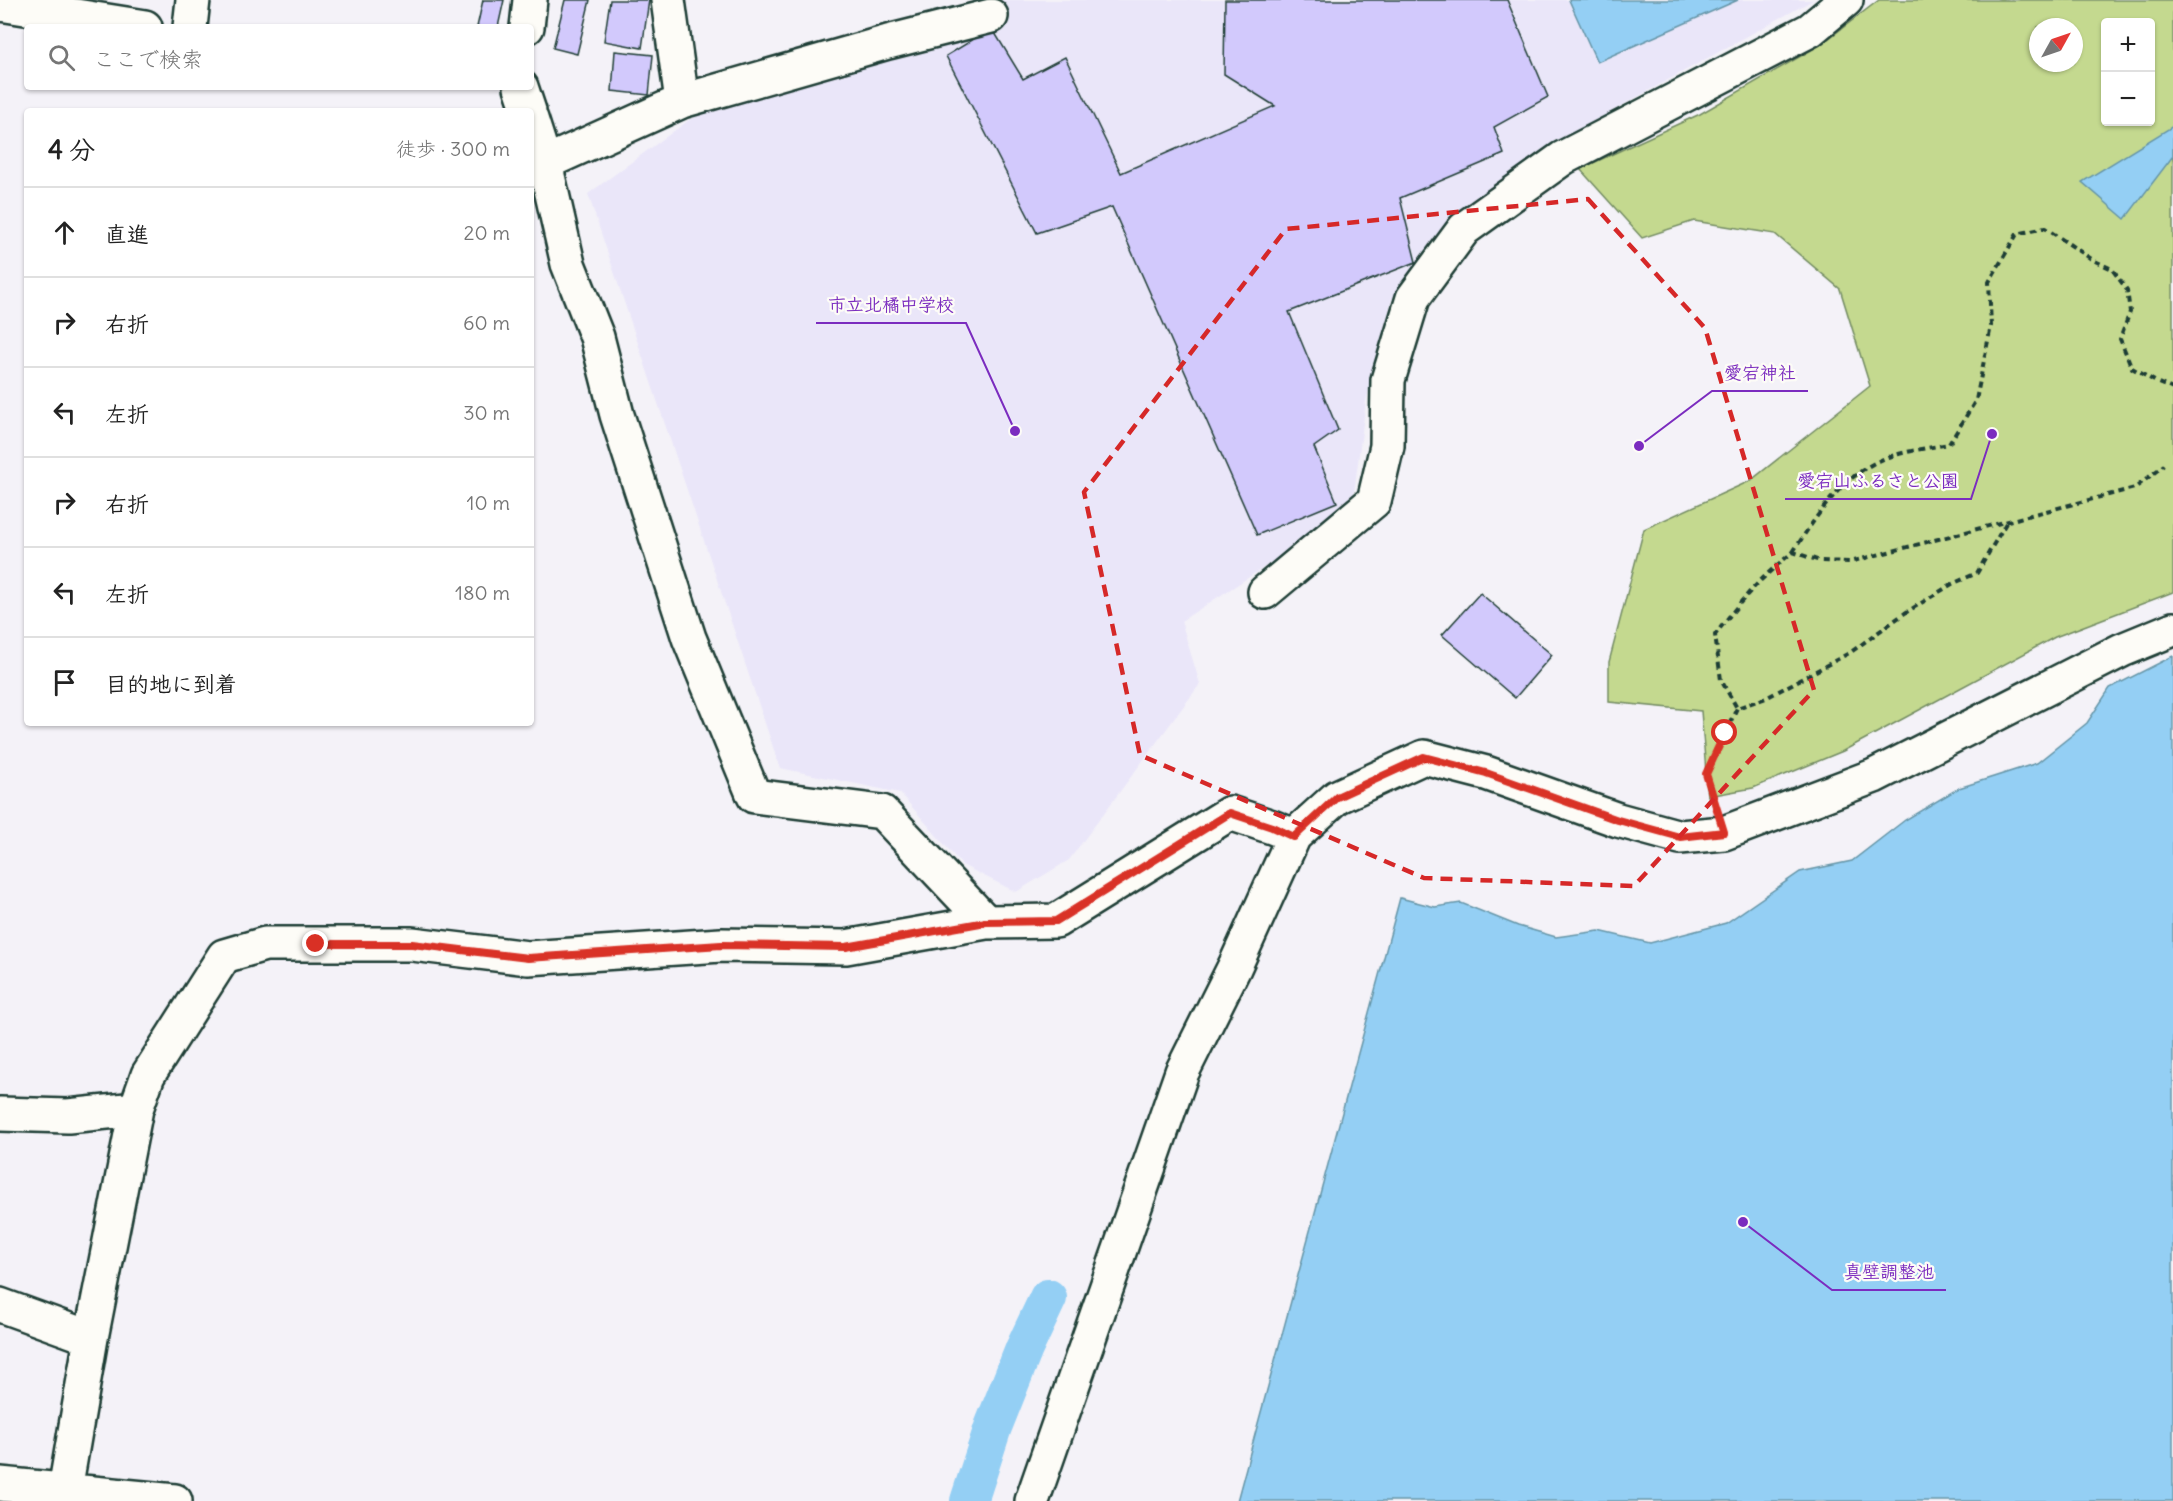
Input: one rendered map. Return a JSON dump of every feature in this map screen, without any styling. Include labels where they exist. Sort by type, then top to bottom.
[{"type":"street","points":[[190,24],[193,0]]},
{"type":"street","points":[[527,24],[530,0]]},
{"type":"street","points":[[668,0],[682,100]]},
{"type":"street","points":[[1265,592],[1374,501],[1387,446],[1388,380],[1413,298],[1464,229],[1563,158],[1810,30],[1846,0]]},
{"type":"street","points":[[0,4],[126,24]]},
{"type":"street","points":[[545,163],[682,100],[888,42],[991,16]]},
{"type":"street","points":[[522,90],[528,108]]},
{"type":"street","points":[[534,128],[545,163],[568,264],[597,337],[616,415],[689,638],[754,796],[882,812],[986,922]]},
{"type":"street","points":[[1032,1501],[1182,1072],[1235,966],[1294,837],[1337,797],[1424,757],[1486,773],[1618,820],[1680,837],[1724,832],[1874,776],[2122,650],[2173,629]]},
{"type":"street","points":[[65,1490],[136,1109],[148,1075],[224,956],[265,944],[412,944],[528,958],[721,945],[846,947],[986,922],[1056,921],[1230,813],[1294,837]]},
{"type":"street","points":[[0,1114],[68,1116],[136,1109]]},
{"type":"street","points":[[0,1305],[92,1338]]},
{"type":"street","points":[[0,1484],[175,1501]]},
{"type":"path","points":[[1737,708],[1721,680],[1715,635],[1741,600],[1765,575],[1794,552],[1821,509],[1859,472],[1886,458],[1949,444],[1976,400],[1991,326],[1989,282],[2017,234],[2045,228],[2093,260],[2112,269],[2127,290],[2130,312],[2120,339],[2132,368],[2173,389]]},
{"type":"path","points":[[1794,552],[1820,561],[1850,562],[2135,488],[2164,465]]},
{"type":"path","points":[[1724,832],[1706,774],[1737,708],[1766,698],[1851,652],[1915,607],[1952,584],[1977,573],[2006,523]]},
{"type":"highlighted area","points":[[1588,199],[1705,328],[1814,690],[1634,886],[1424,878],[1140,755],[1084,492],[1286,229]]},
{"type":"shaded area","points":[[990,0],[1813,0],[1619,107],[1515,171],[1435,241],[1392,299],[1366,401],[1354,493],[1294,548],[1181,621],[1200,684],[1069,860],[1016,892],[962,865],[900,793],[780,768],[588,194],[689,120],[727,101],[930,51],[992,28]]},
{"type":"green space","points":[[1879,0],[2173,0],[2173,592],[2055,637],[1843,751],[1753,788],[1708,796],[1701,711],[1609,702],[1609,662],[1644,529],[1750,481],[1870,386],[1840,289],[1775,234],[1694,221],[1642,238],[1580,169],[1700,114],[1820,45]]},
{"type":"water","points":[[1569,0],[1738,0],[1597,62]]},
{"type":"water","points":[[2173,126],[2173,156],[2125,219],[2082,182]]},
{"type":"water","points":[[2173,656],[2173,1501],[1237,1501],[1400,898],[1435,907],[1461,903],[1518,926],[1556,937],[1599,931],[1650,943],[1726,923],[1800,872],[1852,861],[1905,820],[1959,788],[2037,763],[2087,723],[2110,688]]},
{"type":"building","points":[[483,0],[504,0],[499,24],[478,24]]},
{"type":"building","points":[[565,0],[590,0],[577,54],[553,48]]},
{"type":"building","points":[[610,0],[649,0],[642,48],[604,41]]},
{"type":"building","points":[[1225,0],[1507,0],[1548,97],[1494,127],[1504,154],[1400,198],[1416,262],[1289,312],[1338,430],[1314,447],[1337,502],[1257,535],[1112,207],[1037,233],[946,56],[992,28],[1023,79],[1065,57],[1121,173],[1275,106],[1224,74]]},
{"type":"building","points":[[615,51],[653,55],[649,95],[612,91]]},
{"type":"building","points":[[1480,593],[1552,655],[1515,698],[1442,635]]},
{"type":"waterway","points":[[969,1501],[993,1427],[1024,1349],[1048,1298]]},
{"type":"place","name":"市立北橘中学校","points":[[1015,431]]},
{"type":"place","name":"愛宕山ふるさと公園","points":[[1992,434]]},
{"type":"place","name":"愛宕神社","points":[[1639,446]]},
{"type":"place","name":"真壁調整池","points":[[1743,1222]]},
{"type":"route","points":[[316,944],[412,944],[528,958],[721,945],[846,947],[986,922],[1056,921],[1230,813],[1294,837],[1337,797],[1424,757],[1486,773],[1618,820],[1680,837],[1724,832],[1706,774],[1725,733]]}]
